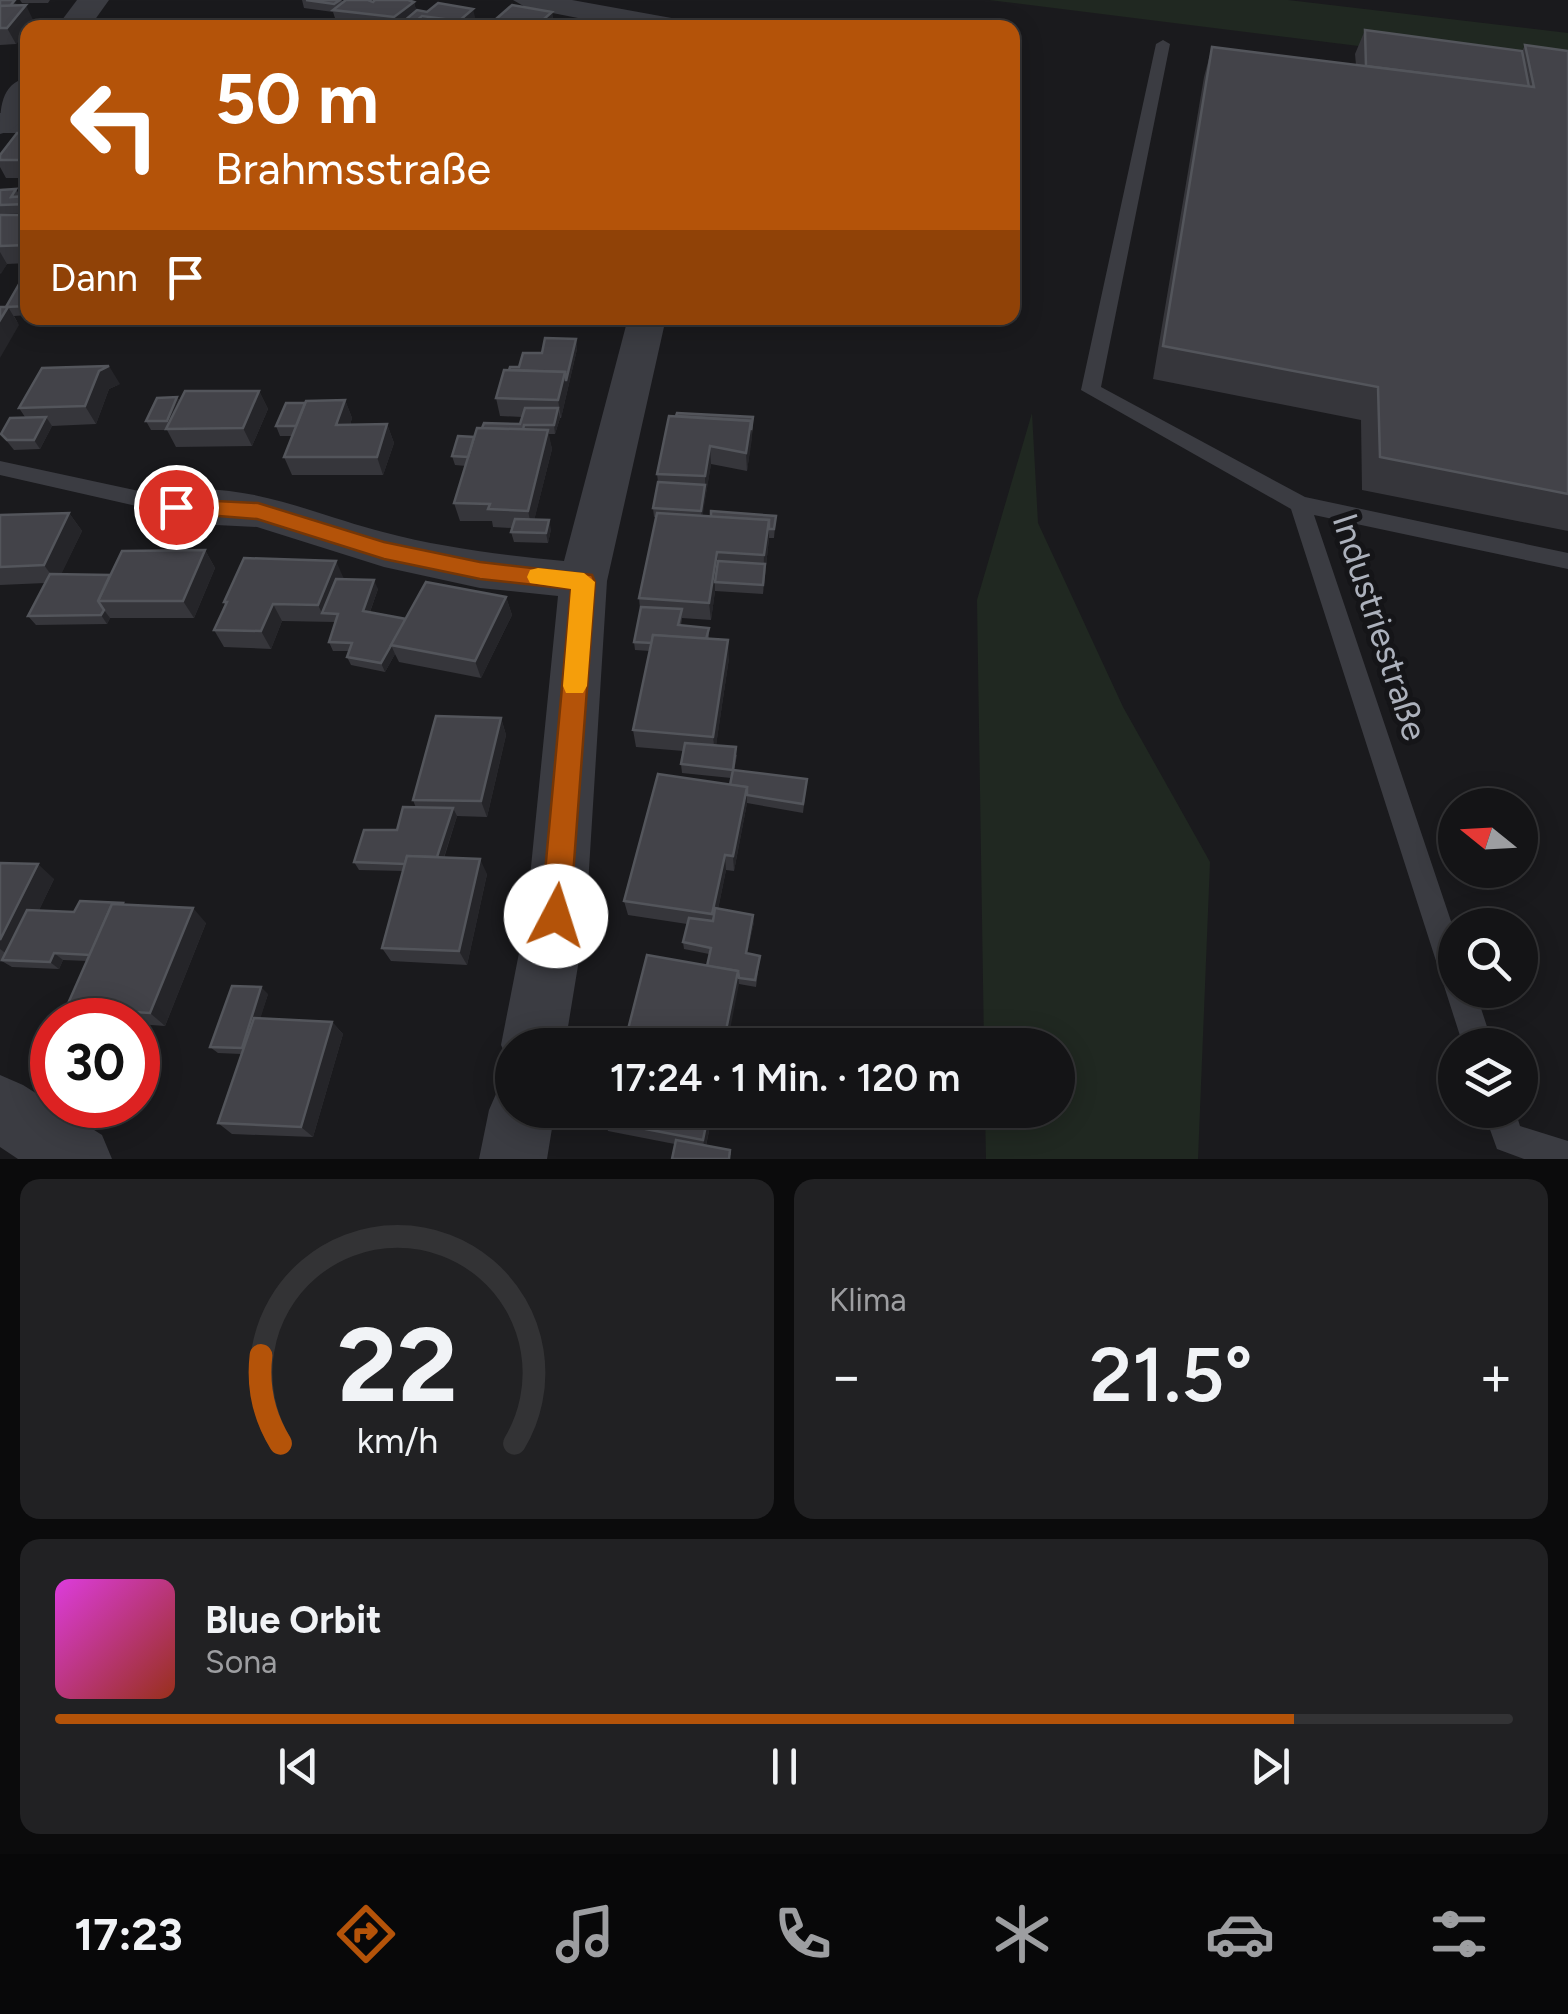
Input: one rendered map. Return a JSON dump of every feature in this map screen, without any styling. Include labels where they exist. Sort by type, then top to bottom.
[{"type":"street","points":[[527,0],[634,20]]},
{"type":"street","points":[[0,123],[20,97]]},
{"type":"street","points":[[536,1028],[556,916],[584,582],[645,325]]},
{"type":"street","points":[[176,507],[258,511],[384,550],[480,570],[584,582]]},
{"type":"street","points":[[0,1108],[78,1159]]},
{"type":"street","points":[[513,1159],[519,1128]]},
{"type":"lane","points":[[1163,44],[1092,390],[1300,504]]},
{"type":"lane","points":[[0,468],[176,507]]},
{"type":"lane","name":"Industriestraße","points":[[1300,504],[1568,561]]},
{"type":"lane","name":"Industriestraße","points":[[1300,504],[1438,924]]},
{"type":"lane","points":[[1505,1128],[1508,1138],[1568,1157]]},
{"type":"shaded area","points":[[989,0],[1288,0],[1568,33],[1568,72]]},
{"type":"shaded area","points":[[1032,413],[1038,523],[1123,707],[1210,862],[1198,1159],[986,1159],[985,1128],[1075,1128],[1075,1028],[984,1028],[977,600]]},
{"type":"building","points":[[0,0],[15,0],[10,6],[0,6]]},
{"type":"building","points":[[306,0],[340,0],[334,4]]},
{"type":"building","points":[[346,0],[414,2],[394,17],[333,10]]},
{"type":"building","points":[[438,3],[473,9],[460,20],[422,16],[405,20],[417,10],[427,12]]},
{"type":"building","points":[[26,5],[7,28],[0,28],[0,6]]},
{"type":"building","points":[[512,5],[552,12],[543,20],[496,19]]},
{"type":"building","points":[[1365,30],[1522,51],[1529,87],[1366,66]]},
{"type":"building","points":[[1525,45],[1568,51],[1568,494],[1380,457],[1378,387],[1163,346],[1212,47],[1534,87]]},
{"type":"building","points":[[20,133],[20,160],[0,160]]},
{"type":"building","points":[[16,189],[11,197],[20,196],[20,204],[0,205],[0,190]]},
{"type":"building","points":[[0,215],[20,215],[20,245],[0,246]]},
{"type":"building","points":[[20,282],[20,306],[6,307]]},
{"type":"building","points":[[545,338],[576,339],[566,381],[565,372],[509,370],[519,367],[523,353],[542,353]]},
{"type":"building","points":[[109,366],[99,371],[85,406],[19,408],[42,368]]},
{"type":"building","points":[[504,370],[565,372],[558,400],[496,398]]},
{"type":"building","points":[[185,391],[259,391],[243,428],[166,429]]},
{"type":"building","points":[[177,397],[167,421],[146,421],[157,398]]},
{"type":"building","points":[[345,400],[336,425],[387,424],[377,457],[284,457],[306,401]]},
{"type":"building","points":[[286,403],[305,403],[296,426],[276,426]]},
{"type":"building","points":[[525,408],[558,408],[554,425],[524,425],[523,430],[482,428],[484,423],[520,424]]},
{"type":"building","points":[[677,413],[753,417],[751,430],[751,421],[676,416]]},
{"type":"building","points":[[669,416],[751,421],[746,453],[710,446],[705,476],[657,474]]},
{"type":"building","points":[[46,417],[34,440],[7,440],[1,434],[10,418]]},
{"type":"building","points":[[477,428],[548,430],[528,511],[454,503]]},
{"type":"building","points":[[458,436],[474,437],[468,457],[452,456]]},
{"type":"building","points":[[658,482],[705,485],[701,511],[653,508]]},
{"type":"building","points":[[711,511],[776,516],[774,529],[769,529],[769,520],[711,517]]},
{"type":"building","points":[[69,513],[44,565],[0,567],[0,515]]},
{"type":"building","points":[[657,513],[769,520],[764,555],[717,552],[709,603],[639,598]]},
{"type":"building","points":[[515,519],[549,520],[546,533],[511,532]]},
{"type":"building","points":[[205,550],[183,601],[98,601],[122,551]]},
{"type":"building","points":[[244,558],[336,561],[318,605],[273,604],[261,631],[214,630]]},
{"type":"building","points":[[718,561],[765,564],[763,585],[715,582]]},
{"type":"building","points":[[50,574],[110,575],[98,601],[104,610],[101,615],[28,616]]},
{"type":"building","points":[[336,579],[374,580],[363,611],[406,619],[381,663],[347,657],[352,643],[329,642],[338,614],[322,613]]},
{"type":"building","points":[[426,582],[506,597],[475,661],[391,645]]},
{"type":"building","points":[[641,607],[682,609],[678,625],[709,628],[706,639],[653,635],[652,643],[634,642]]},
{"type":"building","points":[[653,635],[728,640],[713,737],[633,730]]},
{"type":"building","points":[[436,716],[501,718],[481,801],[413,800]]},
{"type":"building","points":[[685,743],[736,747],[733,770],[681,764]]},
{"type":"building","points":[[733,770],[807,779],[803,804],[747,795],[747,787],[730,785]]},
{"type":"building","points":[[658,774],[747,787],[733,856],[725,855],[712,914],[624,901]]},
{"type":"building","points":[[403,807],[453,808],[437,857],[407,856],[405,864],[354,862],[364,830],[397,830]]},
{"type":"building","points":[[407,856],[480,859],[459,951],[382,948]]},
{"type":"building","points":[[0,863],[38,864],[0,940]]},
{"type":"building","points":[[80,901],[123,903],[112,904],[90,955],[54,953],[50,962],[2,960],[27,910],[74,912]]},
{"type":"building","points":[[112,904],[193,908],[156,998],[70,998]]},
{"type":"building","points":[[715,908],[753,915],[746,953],[760,956],[755,980],[739,978],[738,971],[707,966],[711,948],[683,942],[689,918],[713,921]]},
{"type":"building","points":[[647,955],[738,971],[726,1028],[628,1028]]},
{"type":"building","points":[[232,986],[261,987],[242,1048],[210,1047]]},
{"type":"building","points":[[254,1018],[332,1022],[301,1127],[218,1123]]},
{"type":"building","points":[[640,1128],[705,1128],[703,1140]]},
{"type":"building","points":[[676,1140],[730,1150],[729,1159],[672,1159]]},
{"type":"slow traffic","points":[[538,577],[584,582],[575,686]]},
{"type":"route","points":[[176,507],[258,511],[384,550],[480,570],[584,582],[556,916]]}]
